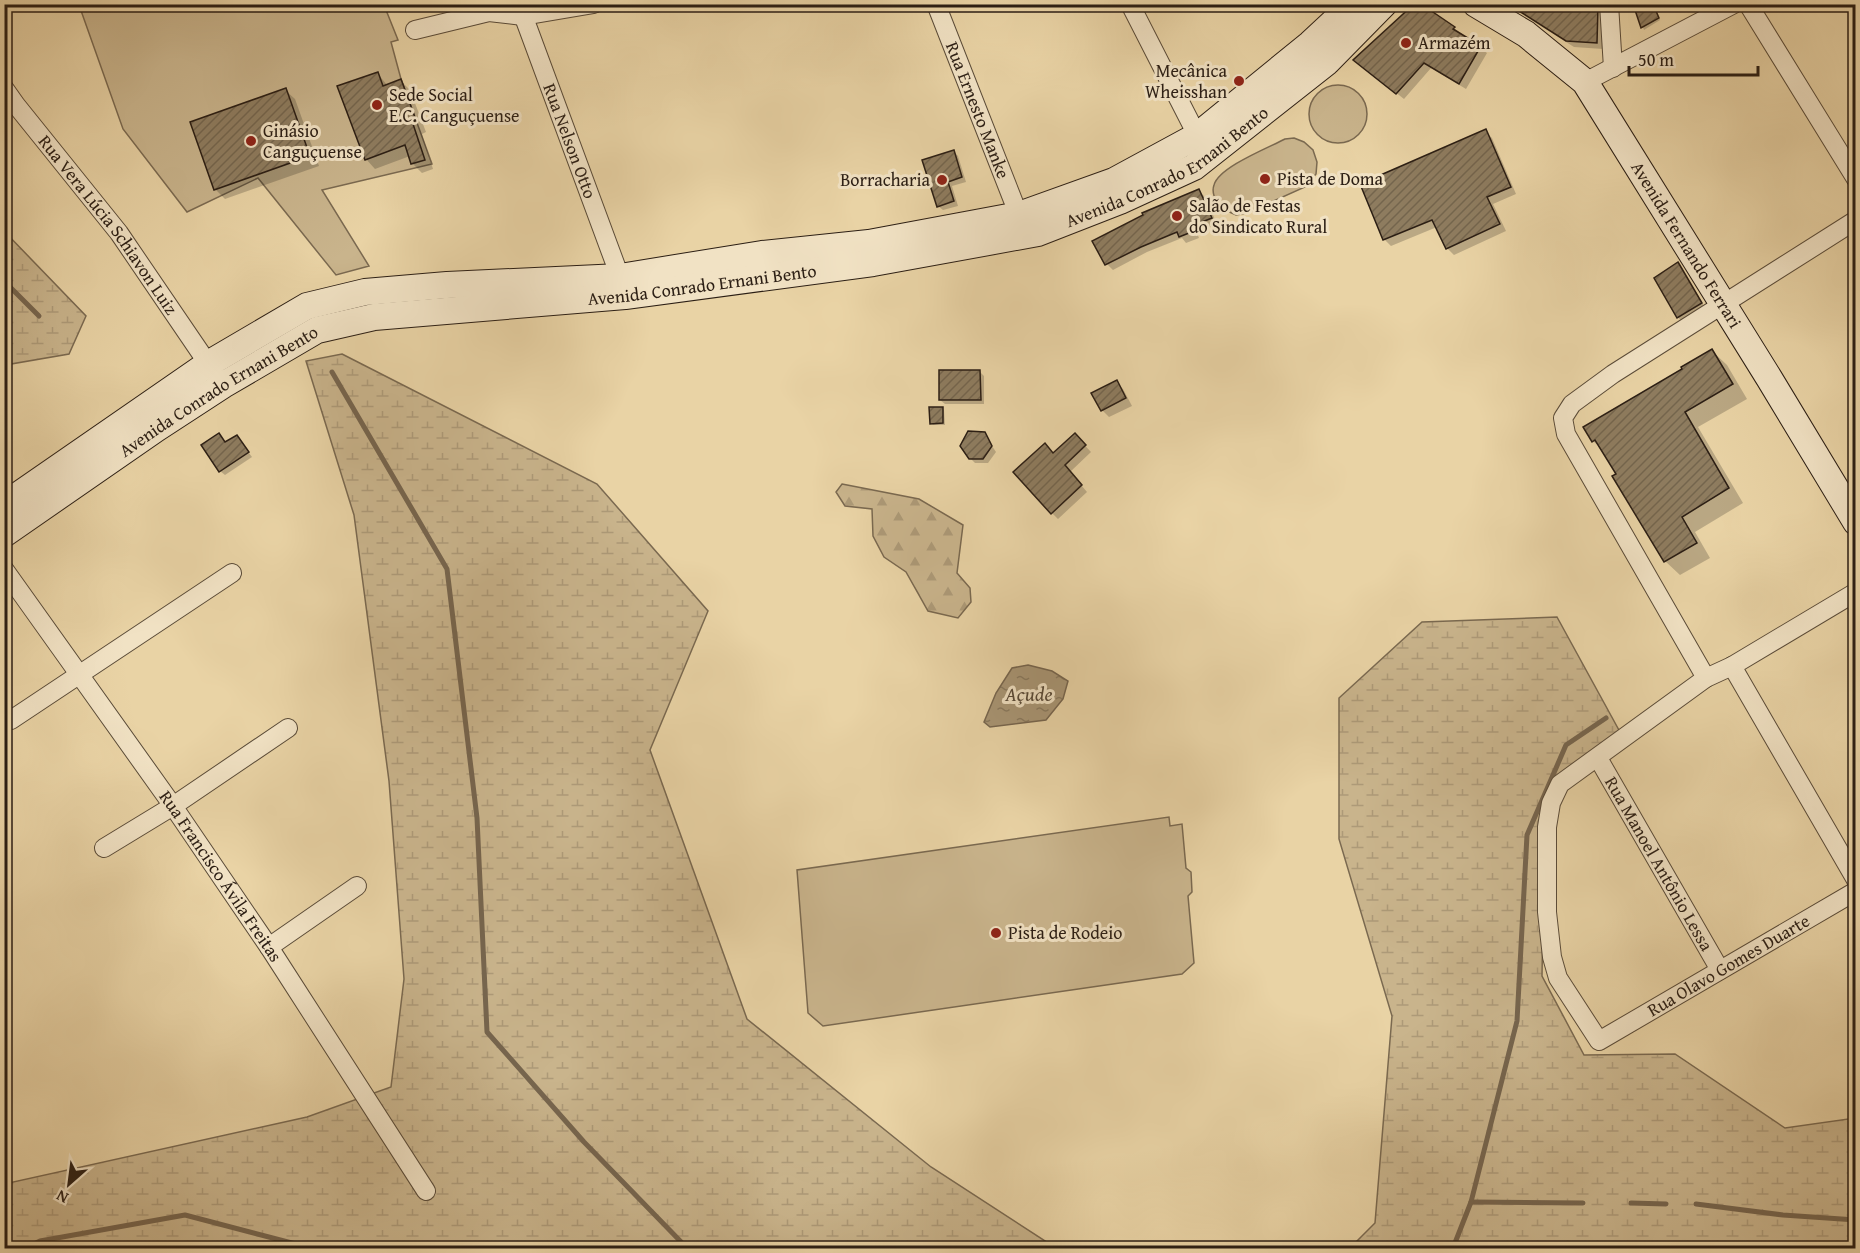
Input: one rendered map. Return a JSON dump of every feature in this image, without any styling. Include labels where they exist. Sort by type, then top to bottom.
[{"type":"street","points":[[415,30],[489,12],[594,4]]},
{"type":"street","name":"Rua Ernesto Manke","points":[[936,4],[1023,225]]},
{"type":"street","points":[[1130,4],[1202,147]]},
{"type":"street","name":"Avenida Conrado Ernani Bento","points":[[4,534],[157,428],[223,385],[317,330],[374,317],[871,253],[1023,225],[1038,233],[1120,201],[1194,167],[1202,147],[1353,4]]},
{"type":"street","name":"Avenida Conrado Ernani Bento","points":[[1202,147],[1327,62],[1384,4]]},
{"type":"street","name":"Avenida Fernando Ferrari","points":[[1476,4],[1526,34],[1585,82],[1856,522]]},
{"type":"street","points":[[1609,4],[1613,68]]},
{"type":"street","points":[[1585,82],[1734,4]]},
{"type":"street","points":[[1748,4],[1856,179]]},
{"type":"street","name":"Rua Nelson Otto","points":[[521,10],[622,286]]},
{"type":"street","points":[[1310,44],[1327,62]]},
{"type":"street","name":"Rua Vera Lúcia Schiavon Luiz","points":[[4,88],[10,109],[119,233],[223,385]]},
{"type":"street","points":[[1706,678],[1566,434],[1563,418],[1572,404],[1613,374],[1856,220]]},
{"type":"street","name":"Avenida Conrado Ernani Bento","points":[[4,505],[208,364],[307,306],[364,292],[447,285],[622,286]]},
{"type":"street","name":"Rua Francisco Ávila Freitas","points":[[4,569],[173,806],[269,947],[426,1191]]},
{"type":"street","points":[[11,720],[232,573]]},
{"type":"street","points":[[1598,758],[1706,678],[1732,666],[1856,592]]},
{"type":"street","points":[[1732,666],[1856,880]]},
{"type":"street","points":[[104,848],[173,806],[288,728]]},
{"type":"street","name":"Rua Olavo Gomes Duarte","points":[[1598,758],[1560,784],[1551,803],[1547,827],[1547,912],[1552,957],[1558,978],[1599,1041],[1856,891]]},
{"type":"street","name":"Rua Manoel Antônio Lessa","points":[[1598,758],[1720,970]]},
{"type":"street","points":[[269,947],[357,886]]},
{"type":"green space","points":[[79,5],[384,5],[398,40],[391,42],[401,79],[432,164],[322,190],[369,266],[336,275],[258,178],[187,212],[123,129]]},
{"type":"green space","name":"Pista de Doma","points":[[1338,85],[1354,90],[1362,98],[1367,114],[1362,130],[1354,138],[1338,143],[1322,138],[1314,130],[1309,114],[1314,98],[1322,90]]},
{"type":"green space","name":"Pista de Doma","points":[[1294,138],[1304,142],[1313,150],[1317,162],[1316,174],[1305,187],[1247,213],[1236,215],[1220,208],[1214,197],[1213,188],[1225,171],[1285,139]]},
{"type":"green space","points":[[4,231],[86,316],[69,354],[5,365]]},
{"type":"green space","points":[[342,354],[597,484],[708,611],[650,750],[747,1019],[931,1167],[1056,1248],[5,1248],[4,1184],[307,1117],[391,1087],[404,979],[389,781],[354,515],[306,361]]},
{"type":"green space","points":[[842,484],[919,499],[963,525],[957,573],[970,588],[971,602],[958,618],[928,611],[906,572],[884,557],[873,536],[872,509],[845,506],[836,492]]},
{"type":"green space","points":[[1557,617],[1620,732],[1545,795],[1542,976],[1584,1055],[1675,1054],[1785,1128],[1855,1118],[1855,1248],[1350,1248],[1375,1223],[1392,1016],[1339,839],[1339,698],[1422,622]]},
{"type":"green space","name":"Pista de Rodeio","points":[[1169,817],[1170,826],[1182,824],[1186,868],[1191,872],[1192,892],[1188,896],[1194,963],[1182,974],[823,1026],[808,1013],[797,870]]},
{"type":"water","name":"Açude","points":[[1028,665],[1052,671],[1068,681],[1063,699],[1046,720],[990,727],[984,722],[996,693],[1012,668]]},
{"type":"building","name":"Armazém","points":[[1414,4],[1421,4],[1455,27],[1453,29],[1481,46],[1459,84],[1424,63],[1396,94],[1353,60]]},
{"type":"building","points":[[1508,4],[1591,4],[1598,6],[1597,43],[1566,41]]},
{"type":"building","points":[[1633,4],[1653,4],[1659,18],[1641,28]]},
{"type":"building","name":"Sede Social E.C. Canguçuense","points":[[378,72],[383,86],[401,79],[417,123],[413,124],[425,160],[411,164],[405,145],[365,160],[337,86]]},
{"type":"building","name":"Ginásio Canguçuense","points":[[286,88],[310,156],[214,190],[190,122]]},
{"type":"building","points":[[1486,129],[1511,187],[1487,197],[1500,224],[1446,249],[1432,220],[1383,240],[1360,184]]},
{"type":"building","name":"Borracharia","points":[[954,150],[962,177],[948,182],[954,201],[937,207],[922,160]]},
{"type":"building","points":[[1199,189],[1212,218],[1192,226],[1194,231],[1179,237],[1177,232],[1105,265],[1092,241],[1143,215],[1142,213]]},
{"type":"building","points":[[1678,262],[1702,303],[1677,318],[1654,278]]},
{"type":"building","points":[[1712,349],[1733,384],[1685,412],[1729,488],[1682,517],[1697,543],[1664,562],[1612,476],[1616,474],[1595,440],[1592,442],[1583,427]]},
{"type":"building","points":[[939,370],[980,370],[981,400],[939,400]]},
{"type":"building","points":[[1117,380],[1126,398],[1101,411],[1091,393]]},
{"type":"building","points":[[929,407],[943,407],[943,423],[930,424]]},
{"type":"building","points":[[968,431],[985,432],[992,446],[983,459],[969,459],[960,446]]},
{"type":"building","points":[[219,433],[225,442],[237,435],[249,452],[219,472],[201,445]]},
{"type":"building","points":[[1075,433],[1086,445],[1065,465],[1082,485],[1051,514],[1013,472],[1045,443],[1053,453]]},
{"type":"waterway","points":[[4,281],[39,316]]},
{"type":"waterway","points":[[332,372],[447,569],[477,818],[487,1032],[584,1142],[687,1248]]},
{"type":"waterway","points":[[1453,1248],[1471,1202],[1517,1021],[1527,835],[1566,745],[1606,718]]},
{"type":"waterway","points":[[1471,1202],[1583,1203]]},
{"type":"waterway","points":[[1631,1203],[1666,1204]]},
{"type":"waterway","points":[[1696,1204],[1783,1215],[1856,1220]]},
{"type":"waterway","points":[[25,1248],[40,1241],[185,1215],[311,1248]]},
{"type":"place","name":"Armazém","points":[[1406,43]]},
{"type":"place","name":"Mecânica Wheisshan","points":[[1239,81]]},
{"type":"place","name":"Sede Social E.C. Canguçuense","points":[[377,105]]},
{"type":"place","name":"Ginásio Canguçuense","points":[[251,141]]},
{"type":"place","name":"Pista de Doma","points":[[1265,179]]},
{"type":"place","name":"Borracharia","points":[[942,180]]},
{"type":"place","name":"Salão de Festas do Sindicato Rural","points":[[1177,216]]},
{"type":"place","name":"Pista de Rodeio","points":[[996,933]]}]
